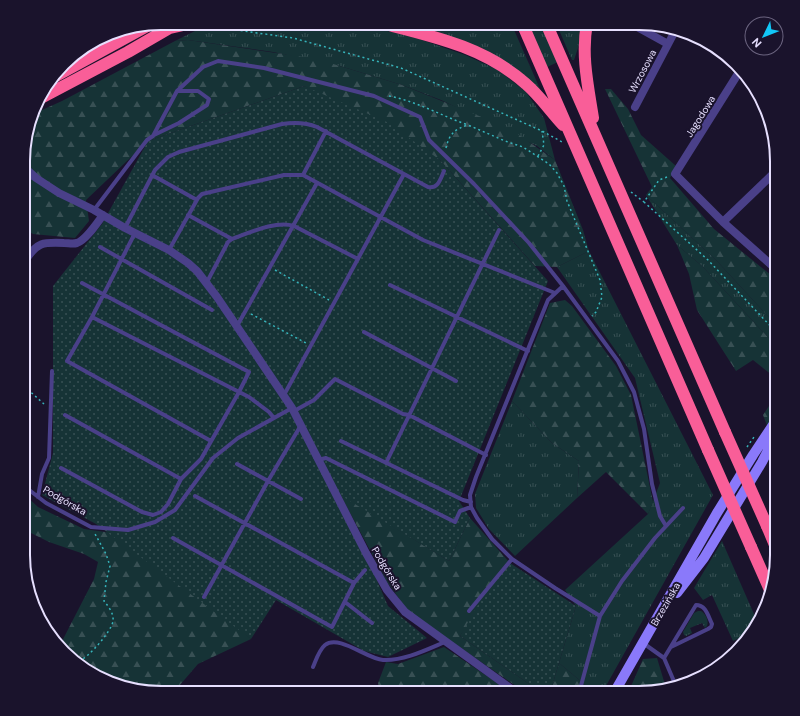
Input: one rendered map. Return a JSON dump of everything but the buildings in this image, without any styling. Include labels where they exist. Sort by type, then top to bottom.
[{"type":"highway","points":[[49,94],[128,52],[165,30]]},
{"type":"highway","points":[[406,30],[448,41],[501,64],[532,89],[569,140]]},
{"type":"highway","points":[[525,30],[569,140],[767,582]]},
{"type":"highway","points":[[549,30],[770,533]]},
{"type":"highway","points":[[586,30],[585,61],[596,135]]},
{"type":"highway","points":[[69,69],[135,33]]},
{"type":"main road","name":"Brzezińska","points":[[650,630],[717,513],[770,430]]},
{"type":"main road","name":"Brzezińska","points":[[650,630],[704,558],[762,462],[770,446]]},
{"type":"main road","points":[[618,686],[650,630]]},
{"type":"street","name":"Wrzosowa","points":[[643,30],[668,44]]},
{"type":"street","name":"Wrzosowa","points":[[635,107],[673,34]]},
{"type":"street","name":"Jagodowa","points":[[675,174],[737,75]]},
{"type":"street","name":"Podgórska","points":[[30,173],[59,193],[169,250],[188,263],[207,282],[293,410],[366,553],[387,590],[405,612],[507,686]]},
{"type":"street","points":[[675,174],[723,222],[770,264]]},
{"type":"street","points":[[723,222],[770,177]]},
{"type":"street","points":[[30,253],[46,242],[78,242],[84,238],[103,215]]},
{"type":"lane","points":[[153,136],[177,91],[203,67],[218,61],[264,68],[374,96],[420,117],[429,140],[529,243],[563,286],[618,361],[634,392],[644,429],[652,484],[660,516],[666,526]]},
{"type":"lane","points":[[94,210],[147,140],[207,105],[209,99],[198,91],[177,91]]},
{"type":"lane","points":[[125,228],[152,175],[161,163],[168,157],[179,152],[282,124],[306,122],[326,131],[428,187],[433,188],[438,186],[444,172]]},
{"type":"lane","points":[[303,175],[326,131]]},
{"type":"lane","points":[[284,396],[404,174]]},
{"type":"lane","points":[[152,175],[196,200]]},
{"type":"lane","points":[[169,250],[196,200],[202,194],[284,175],[303,175],[423,240],[555,293]]},
{"type":"lane","points":[[30,178],[36,178]]},
{"type":"lane","points":[[237,326],[318,183]]},
{"type":"lane","points":[[188,215],[232,239]]},
{"type":"lane","points":[[207,282],[228,242],[232,239],[263,228],[281,224],[294,226],[358,259]]},
{"type":"lane","points":[[386,463],[499,230]]},
{"type":"lane","points":[[135,233],[104,295],[67,361],[211,440]]},
{"type":"lane","points":[[100,247],[212,310]]},
{"type":"lane","points":[[61,468],[142,512],[153,514],[161,512],[168,504],[181,479],[201,459],[249,372],[82,284]]},
{"type":"lane","points":[[390,286],[528,350]]},
{"type":"lane","points":[[563,286],[548,300],[476,477],[470,495],[471,504],[477,518],[492,539],[512,559],[554,588],[600,616]]},
{"type":"lane","points":[[92,317],[249,397],[270,412],[274,418]]},
{"type":"lane","points":[[364,332],[456,381]]},
{"type":"lane","points":[[38,497],[42,474],[49,458],[52,371]]},
{"type":"lane","points":[[293,410],[314,400],[335,379],[486,455]]},
{"type":"lane","name":"Podgórska","points":[[30,491],[46,503],[91,527],[128,530],[155,522],[174,510],[213,458],[238,438],[274,418],[293,410]]},
{"type":"lane","points":[[65,415],[181,479]]},
{"type":"lane","points":[[204,597],[268,481],[301,425]]},
{"type":"lane","points":[[341,441],[471,504]]},
{"type":"lane","points":[[318,460],[326,458],[455,522],[460,511],[471,504]]},
{"type":"lane","points":[[237,464],[301,499]]},
{"type":"lane","points":[[195,496],[354,583]]},
{"type":"lane","points":[[580,686],[600,616],[622,582],[655,538],[683,508]]},
{"type":"lane","points":[[173,538],[332,627],[354,583],[365,570]]},
{"type":"lane","points":[[468,611],[512,559]]},
{"type":"lane","points":[[345,602],[372,623]]},
{"type":"lane","points":[[664,658],[696,605],[701,605],[712,624],[711,626],[708,630],[671,647]]},
{"type":"lane","points":[[313,667],[321,650],[326,644],[334,642],[346,644],[368,656],[381,660],[395,660],[422,652],[445,642]]},
{"type":"lane","points":[[643,643],[664,658],[674,681]]},
{"type":"path","points":[[238,30],[293,38],[401,68],[542,131],[569,140]]},
{"type":"path","points":[[374,96],[384,95],[403,99],[449,119],[523,147],[538,156],[558,172],[564,186],[567,201],[600,280],[602,297],[596,312],[588,321]]},
{"type":"path","points":[[444,155],[448,140],[457,129],[468,125]]},
{"type":"path","points":[[538,156],[544,145],[542,131]]},
{"type":"path","points":[[644,202],[659,180],[675,174]]},
{"type":"path","points":[[631,192],[708,260],[770,326]]},
{"type":"path","points":[[270,267],[334,303]]},
{"type":"path","points":[[246,311],[311,346]]},
{"type":"path","points":[[30,391],[50,409]]},
{"type":"path","points":[[82,660],[110,630],[114,621],[110,609],[104,601],[106,582],[110,566],[106,554],[91,527]]},
{"type":"green space","points":[[197,30],[384,30],[419,39],[465,55],[498,70],[526,92],[544,118],[555,160],[537,146],[441,100],[402,85],[340,66],[273,52],[188,40],[175,41]]},
{"type":"green space","points":[[409,30],[514,30],[540,89],[538,89],[526,78]]},
{"type":"green space","points":[[531,30],[544,30],[558,62],[547,67]]},
{"type":"green space","points":[[559,30],[582,30],[578,48],[574,60],[572,60]]},
{"type":"green space","points":[[188,40],[317,59],[402,85],[509,128],[555,160],[583,230],[589,251],[557,267],[535,266],[440,160],[304,86],[148,141],[86,200],[89,221],[75,238],[33,234],[30,232],[31,144],[34,127],[40,111],[62,101],[175,41]]},
{"type":"green space","points":[[304,86],[387,122],[440,160],[548,281],[459,501],[470,518],[449,561],[340,495],[388,606],[427,638],[388,657],[364,651],[276,600],[251,639],[96,524],[42,495],[53,453],[53,286],[102,224],[148,141]]},
{"type":"green space","points":[[605,89],[611,89],[628,109],[641,135],[676,166],[670,178],[714,229],[770,274],[770,318],[717,261],[646,195],[652,187]]},
{"type":"green space","points":[[646,195],[717,261],[770,318],[770,339],[702,266],[677,245]]},
{"type":"green space","points":[[677,245],[702,266],[770,339],[770,373],[753,360],[736,371],[697,310],[689,274]]},
{"type":"green space","points":[[589,251],[713,495],[606,686],[587,686],[559,663],[576,606],[565,590],[648,514],[660,483],[635,378],[557,267]]},
{"type":"green space","points":[[565,300],[572,306],[616,366],[631,395],[653,502],[648,514],[606,472],[577,498],[579,461],[552,443],[512,401],[550,303]]},
{"type":"green space","points":[[512,401],[552,443],[579,461],[577,498],[515,556],[489,529],[476,508],[475,494]]},
{"type":"green space","points":[[770,404],[770,433],[763,415]]},
{"type":"green space","points":[[340,494],[449,561],[470,518],[510,563],[460,636],[532,686],[516,686],[409,612],[387,582]]},
{"type":"green space","points":[[30,500],[38,507],[84,529],[120,534],[192,589],[251,639],[198,664],[179,686],[153,686],[111,676],[81,659],[68,648],[62,640],[94,579],[98,562],[84,554],[49,542],[30,532]]},
{"type":"green space","points":[[722,541],[755,615],[741,637],[733,641],[712,595],[703,600],[694,588]]},
{"type":"green space","points":[[510,563],[576,606],[552,686],[532,686],[460,636],[482,598]]},
{"type":"green space","points":[[698,611],[703,612],[706,616],[708,622],[707,626],[705,628],[702,623],[690,628],[692,633],[686,636],[684,635],[683,632],[694,613]]},
{"type":"green space","points":[[444,647],[502,686],[379,686],[378,683],[386,662],[398,664]]},
{"type":"green space","points":[[657,658],[664,683],[647,686],[631,686],[643,659]]},
{"type":"green space","points":[[559,663],[587,686],[552,686]]}]
